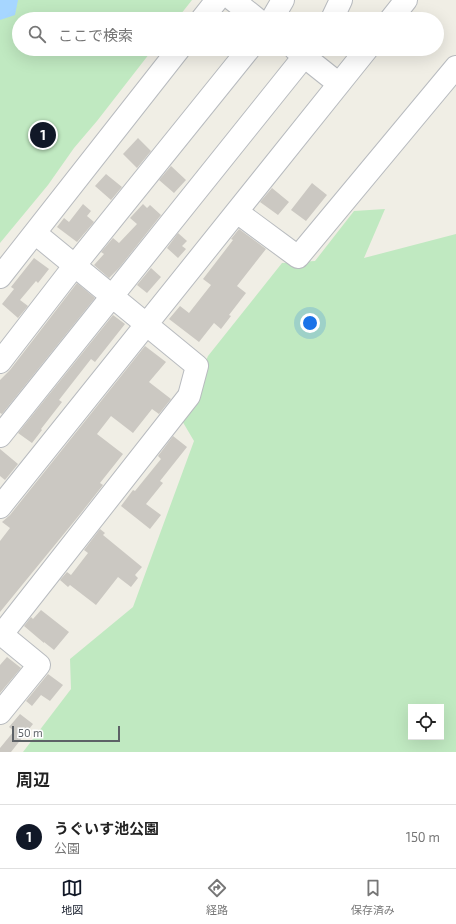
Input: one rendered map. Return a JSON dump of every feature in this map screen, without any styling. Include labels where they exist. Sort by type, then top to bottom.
[{"type":"street","points":[[208,12],[217,0]]},
{"type":"street","points":[[233,0],[248,12]]},
{"type":"street","points":[[276,12],[283,0]]},
{"type":"street","points":[[335,12],[341,0]]},
{"type":"street","points":[[397,12],[406,0]]},
{"type":"street","points":[[0,277],[174,56]]},
{"type":"street","points":[[0,362],[75,265],[243,56]]},
{"type":"street","points":[[0,436],[112,296],[299,56]]},
{"type":"street","points":[[308,56],[339,84]]},
{"type":"street","points":[[0,507],[361,56]]},
{"type":"street","points":[[237,212],[298,257],[456,67]]},
{"type":"street","points":[[0,713],[40,665],[1,633],[189,396],[197,366],[35,233]]},
{"type":"green space","points":[[0,0],[192,0],[183,12],[12,12],[12,56],[148,56],[74,148],[48,185],[0,243]]},
{"type":"green space","points":[[385,209],[364,258],[456,234],[456,752],[23,752],[71,689],[70,659],[133,607],[194,441],[181,419],[208,356],[282,263],[315,261],[354,211]]},
{"type":"water","points":[[0,0],[18,0],[16,12],[12,12],[12,16],[0,20]]},
{"type":"building","points":[[138,138],[151,151],[137,168],[123,154]]},
{"type":"building","points":[[171,166],[186,180],[174,193],[159,180]]},
{"type":"building","points":[[106,174],[122,187],[111,200],[95,186]]},
{"type":"building","points":[[312,183],[327,195],[306,221],[291,210]]},
{"type":"building","points":[[272,188],[289,202],[278,215],[260,202]]},
{"type":"building","points":[[83,204],[91,211],[87,216],[94,222],[77,242],[57,227],[64,218],[69,222]]},
{"type":"building","points":[[143,204],[147,208],[150,205],[161,215],[119,268],[109,278],[94,265],[104,254],[101,252],[113,238],[119,243],[137,224],[130,218]]},
{"type":"building","points":[[239,229],[266,249],[237,286],[246,293],[229,315],[231,316],[221,329],[214,323],[199,342],[169,319],[180,306],[189,313],[211,285],[203,279],[233,240],[231,239]]},
{"type":"building","points":[[178,233],[187,241],[182,246],[186,249],[178,258],[167,248]]},
{"type":"building","points":[[34,258],[49,269],[38,283],[36,281],[20,300],[28,306],[18,318],[2,304],[14,289],[11,287]]},
{"type":"building","points":[[151,268],[161,277],[147,293],[137,285]]},
{"type":"building","points":[[77,283],[95,298],[2,414],[0,413],[0,380],[10,370]]},
{"type":"building","points":[[113,315],[125,324],[95,362],[91,359],[59,400],[62,402],[32,443],[18,433]]},
{"type":"building","points":[[145,346],[166,362],[149,382],[171,399],[159,414],[152,409],[133,433],[111,416],[97,434],[123,454],[100,483],[103,485],[0,612],[0,541],[10,528],[2,522],[10,515]]},
{"type":"building","points":[[173,436],[187,447],[160,481],[163,483],[146,504],[161,515],[150,529],[121,506],[133,490],[135,491],[161,459],[158,456]]},
{"type":"building","points":[[0,449],[18,464],[5,480],[0,476]]},
{"type":"building","points":[[100,529],[105,533],[103,535],[142,567],[135,575],[138,578],[131,587],[118,577],[96,605],[70,585],[68,587],[60,580],[67,572],[71,575],[88,553],[84,550]]},
{"type":"building","points":[[41,610],[69,632],[54,650],[24,626],[31,617],[33,619]]},
{"type":"building","points":[[7,657],[21,668],[0,693],[0,665]]},
{"type":"building","points":[[48,674],[63,685],[50,701],[41,695],[32,706],[26,701]]},
{"type":"building","points":[[20,714],[33,724],[11,752],[0,752],[0,748],[14,731],[9,727]]},
{"type":"place","name":"うぐいす池公園","points":[[43,135]]}]
